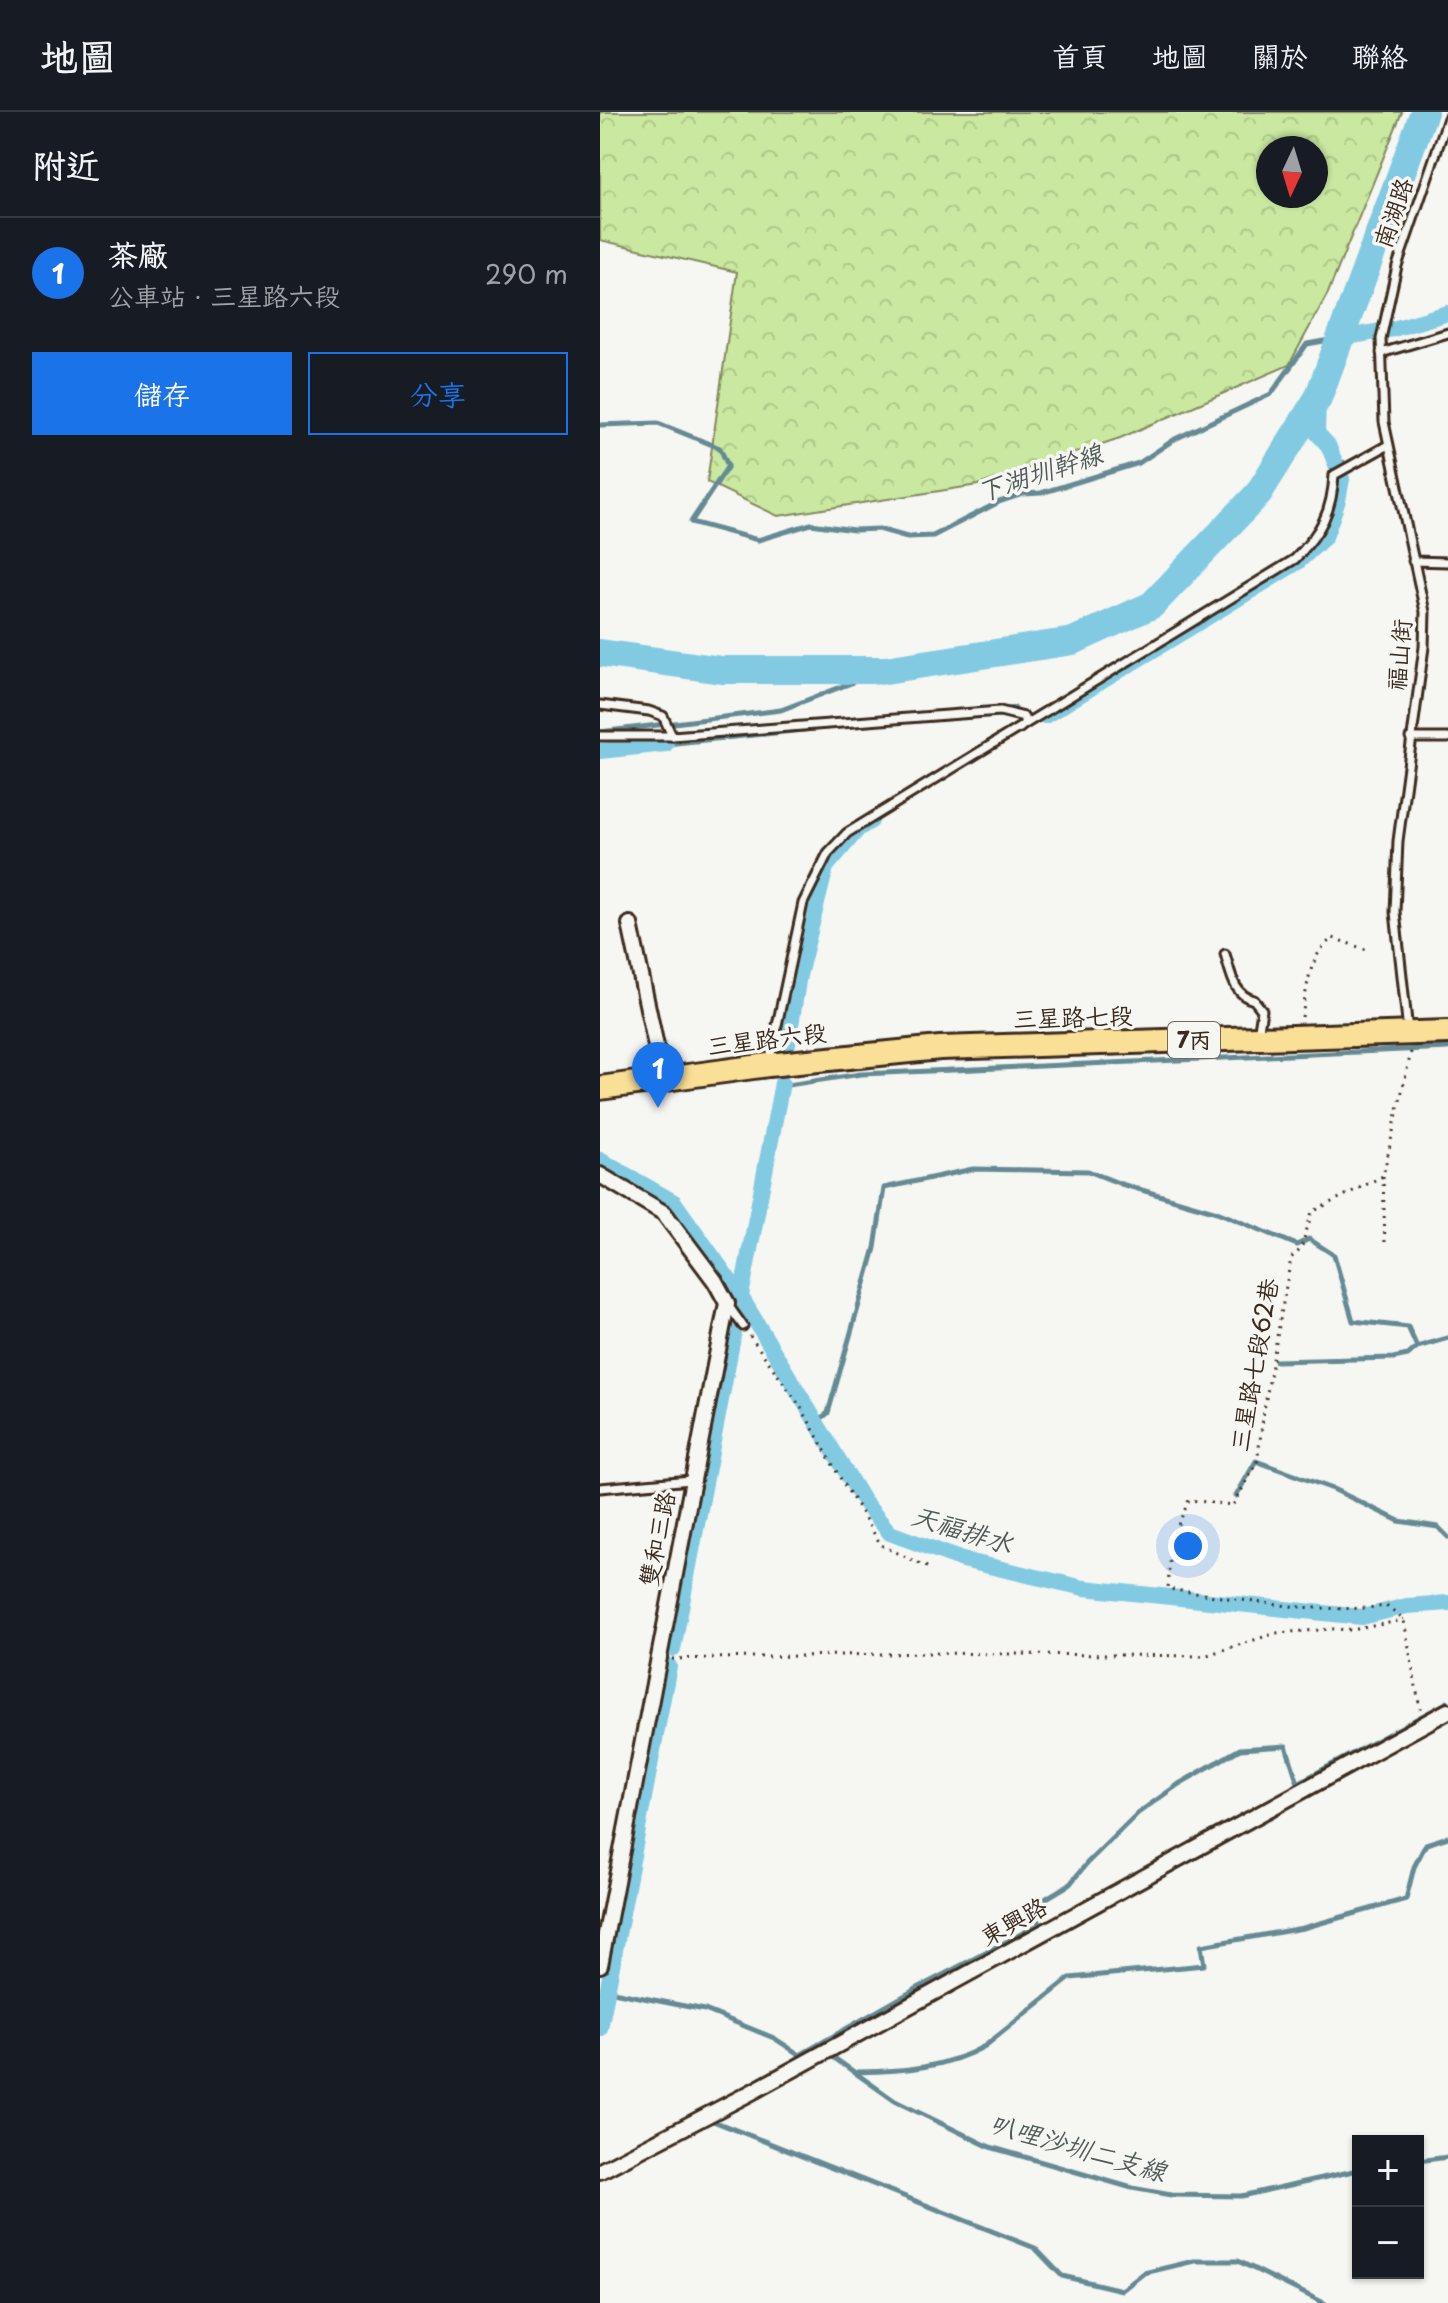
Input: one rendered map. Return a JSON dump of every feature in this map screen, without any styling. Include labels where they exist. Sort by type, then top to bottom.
[{"type":"main road","name":"三星路七段","points":[[940,1048],[1448,1032]]},
{"type":"main road","name":"三星路六段","points":[[600,1088],[780,1064],[940,1048]]},
{"type":"street","points":[[630,924],[663,1079]]},
{"type":"street","points":[[600,1175],[664,1213],[715,1281],[731,1309]]},
{"type":"street","name":"雙和三路","points":[[600,1965],[691,1480],[731,1309]]},
{"type":"street","name":"東興路","points":[[600,2171],[750,2093],[1448,1711]]},
{"type":"lane","name":"南湖路","points":[[1381,353],[1383,324],[1397,266],[1448,118]]},
{"type":"lane","points":[[1381,353],[1448,333]]},
{"type":"lane","name":"福山街","points":[[1381,353],[1382,401],[1388,445],[1425,612],[1424,647],[1398,841],[1395,912],[1412,1033]]},
{"type":"lane","points":[[780,1064],[803,903],[828,853],[847,833],[1295,559],[1321,530],[1333,492],[1334,475],[1388,445]]},
{"type":"lane","points":[[1413,561],[1448,562]]},
{"type":"lane","points":[[600,705],[649,711],[663,716],[672,736]]},
{"type":"lane","points":[[600,736],[672,736],[1000,711],[1024,717],[1024,724],[1019,730]]},
{"type":"lane","points":[[1410,738],[1448,738]]},
{"type":"lane","points":[[1225,954],[1236,990],[1254,1000],[1262,1010],[1257,1038]]},
{"type":"lane","points":[[731,1309],[743,1326]]},
{"type":"lane","points":[[600,1488],[691,1480]]},
{"type":"path","points":[[1298,1036],[1309,977],[1319,947],[1333,938],[1370,951]]},
{"type":"path","points":[[1385,1244],[1383,1176],[1412,1033]]},
{"type":"path","name":"三星路七段62巷","points":[[1383,1176],[1312,1212],[1301,1249],[1291,1258],[1257,1463],[1233,1505],[1189,1500],[1171,1541],[1168,1589],[1300,1607],[1387,1607],[1402,1619]]},
{"type":"path","points":[[743,1326],[802,1409],[881,1545],[929,1568]]},
{"type":"path","points":[[680,1659],[926,1653],[1204,1656],[1276,1633],[1352,1630],[1402,1619],[1423,1724]]},
{"type":"green space","points":[[600,112],[1402,112],[1328,293],[1289,365],[1120,438],[978,485],[778,516],[707,482],[737,272],[600,240]]},
{"type":"waterway","points":[[600,653],[722,670],[885,670],[1073,641],[1152,605],[1258,494],[1318,398],[1424,112]]},
{"type":"waterway","points":[[1341,338],[1393,329],[1448,313]]},
{"type":"waterway","name":"下湖圳幹線","points":[[600,425],[658,423],[720,448],[728,466],[691,522],[758,540],[811,524],[854,530],[879,529],[907,537],[933,536],[999,502],[1023,494],[1041,493],[1139,463],[1175,439],[1271,394],[1307,344],[1341,338]]},
{"type":"waterway","points":[[1045,716],[1298,562],[1325,537],[1342,479],[1328,445],[1317,433],[1318,398]]},
{"type":"waterway","points":[[1337,462],[1343,462]]},
{"type":"waterway","points":[[600,732],[781,710],[885,670]]},
{"type":"waterway","points":[[1000,710],[1015,708]]},
{"type":"waterway","points":[[666,744],[823,728]]},
{"type":"waterway","points":[[600,751],[666,744]]},
{"type":"waterway","points":[[788,1044],[799,975],[826,867],[858,829],[871,821]]},
{"type":"waterway","points":[[781,1086],[861,1074],[1448,1048]]},
{"type":"waterway","points":[[673,1649],[782,1083]]},
{"type":"waterway","name":"天福排水","points":[[600,1160],[674,1202],[740,1295],[864,1502],[890,1533],[963,1560],[1084,1588],[1362,1617],[1407,1606],[1448,1603]]},
{"type":"waterway","points":[[817,1422],[828,1413],[875,1248],[884,1188],[973,1169],[1088,1171],[1217,1212],[1297,1245],[1309,1239],[1334,1255],[1353,1321],[1408,1327],[1417,1347],[1448,1338]]},
{"type":"waterway","points":[[1276,1361],[1393,1358],[1408,1355],[1417,1347]]},
{"type":"waterway","points":[[1236,1496],[1256,1461],[1333,1489],[1399,1521],[1438,1527],[1448,1537]]},
{"type":"waterway","points":[[600,2029],[669,1666]]},
{"type":"waterway","points":[[613,1992],[705,2010],[774,2038],[800,2055],[1040,1924],[1030,1908],[1070,1884],[1138,1813],[1179,1784],[1240,1749],[1286,1746],[1298,1783],[1448,1702]]},
{"type":"waterway","points":[[858,2072],[923,2067],[970,2053],[985,2046],[1070,1978],[1204,1965],[1201,1946],[1303,1928],[1406,1899],[1414,1867],[1426,1844],[1448,1837]]},
{"type":"waterway","name":"叭哩沙圳二支線","points":[[826,2057],[830,2055],[895,2101],[990,2147],[1132,2188],[1171,2195],[1241,2196],[1352,2171]]},
{"type":"waterway","points":[[708,2119],[1035,2248],[1062,2276],[1122,2290],[1144,2273],[1194,2261],[1238,2261],[1324,2303]]},
{"type":"waterway","name":"叭哩沙圳二支線","points":[[1424,2160],[1448,2157]]},
{"type":"place","name":"茶廠","points":[[658,1108]]}]
